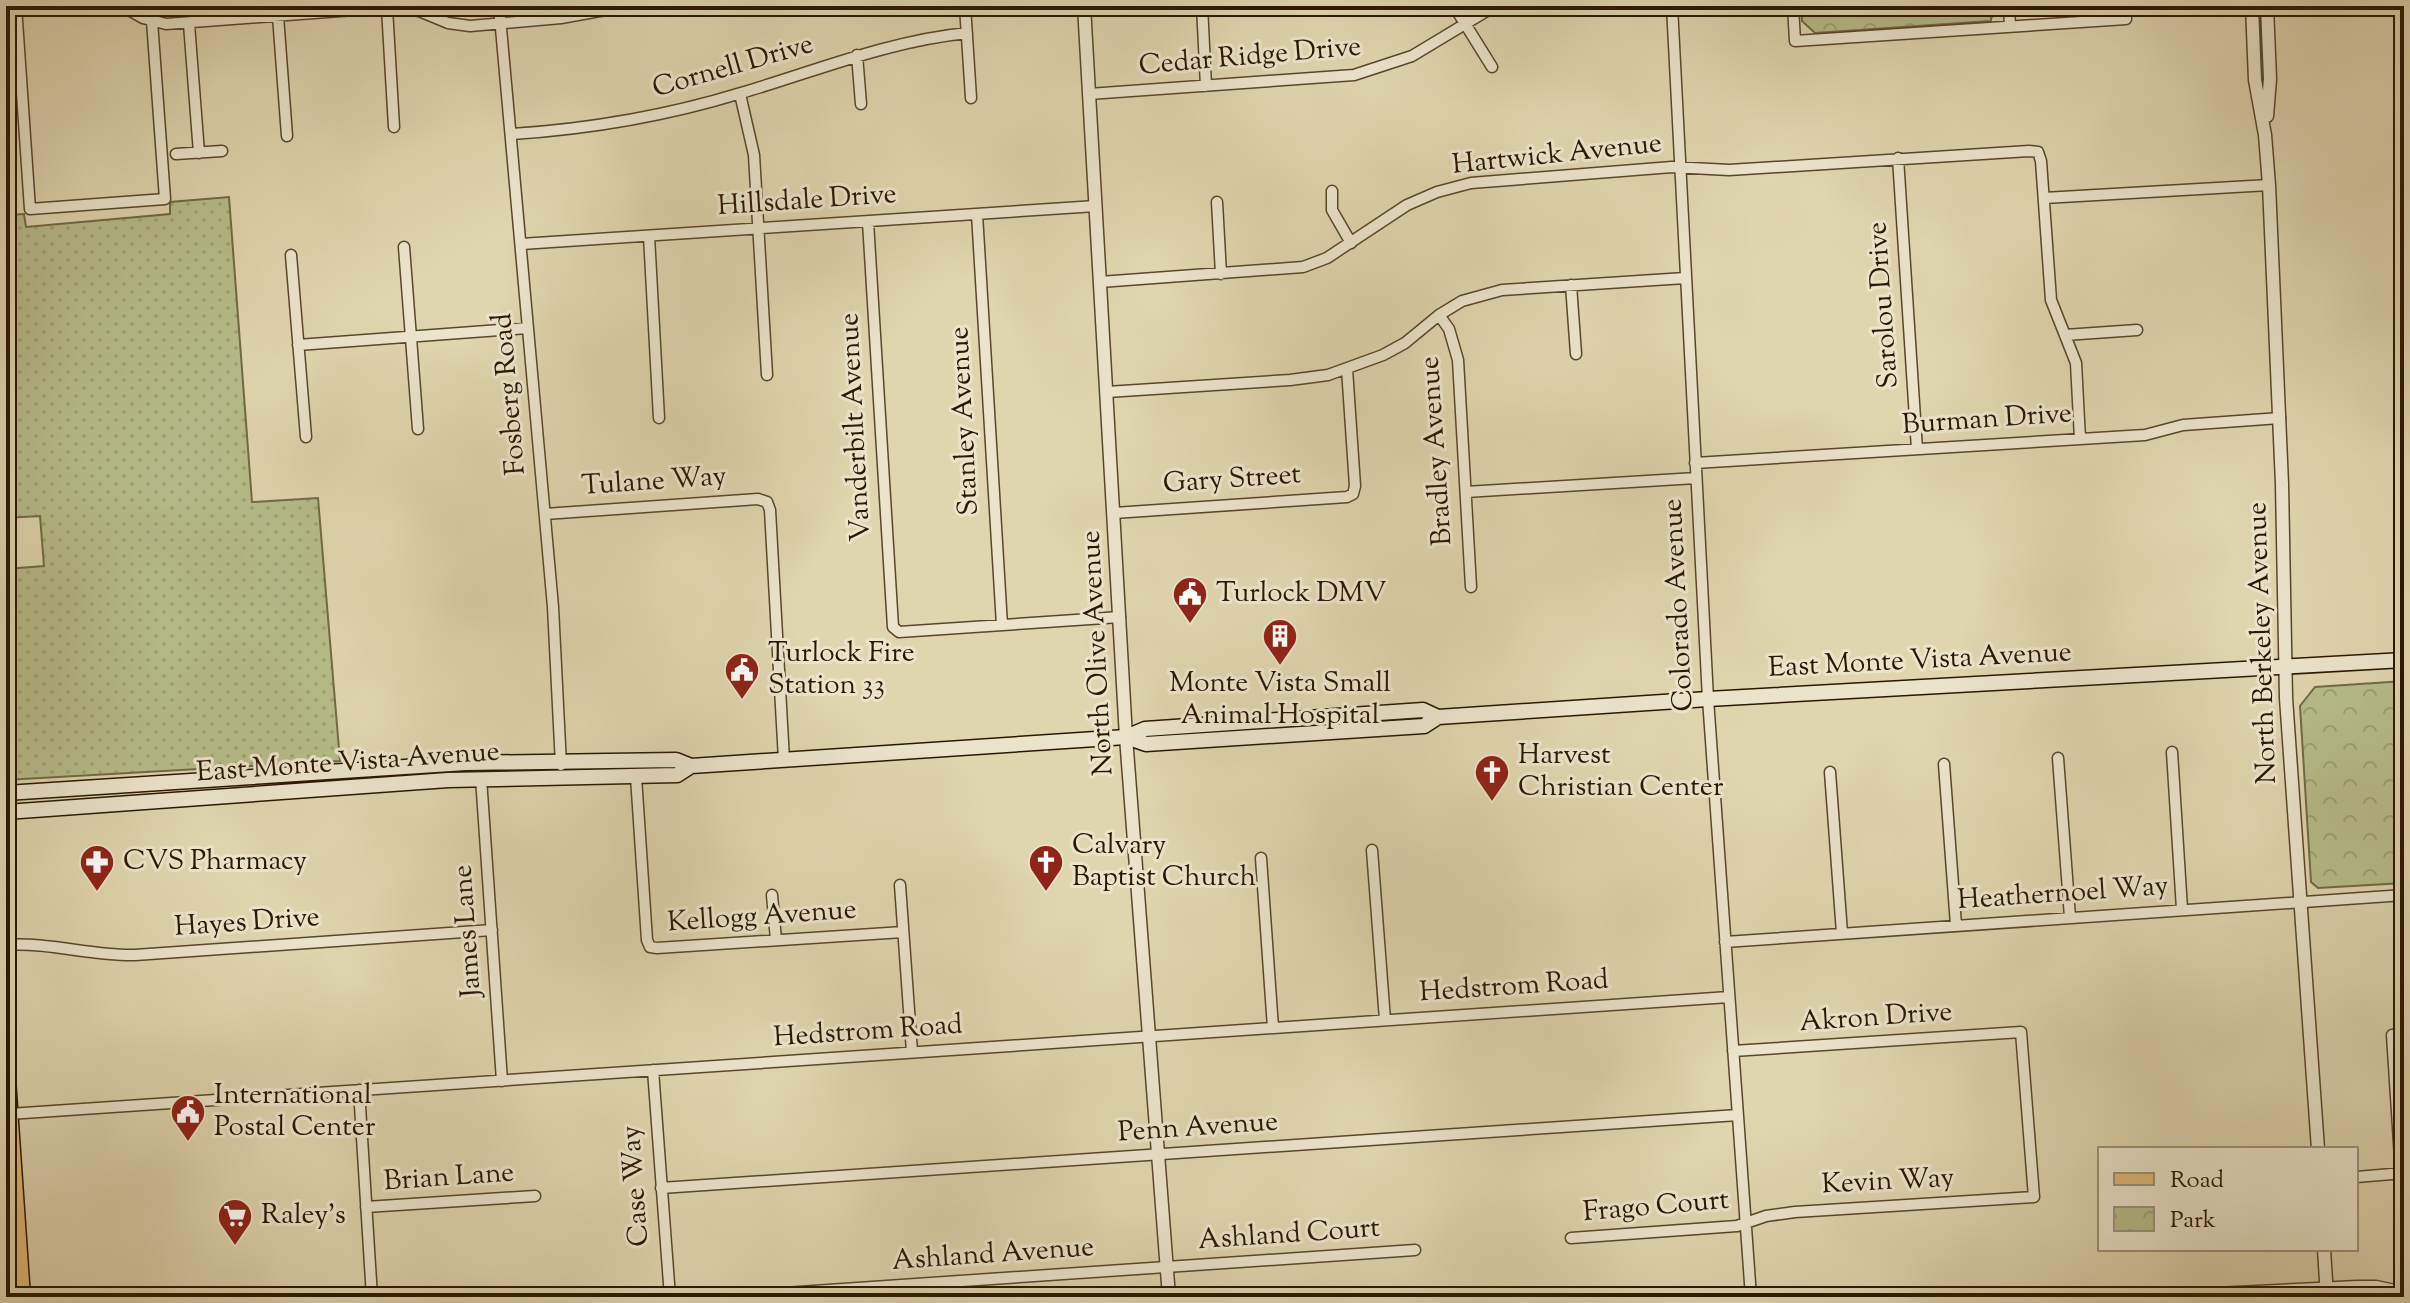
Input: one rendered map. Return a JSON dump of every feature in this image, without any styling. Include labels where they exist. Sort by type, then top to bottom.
[{"type":"main road","name":"East Monte Vista Avenue","points":[[6,793],[455,764],[676,760],[691,766],[1126,737],[1145,729],[1423,710],[1438,717],[2404,660]]},
{"type":"main road","points":[[1320,733],[1346,724],[1371,722],[1375,714]]},
{"type":"main road","name":"East Monte Vista Avenue","points":[[1126,737],[1146,744],[1320,733],[1424,726],[1438,717]]},
{"type":"main road","name":"East Monte Vista Avenue","points":[[6,812],[481,778],[677,775],[691,766]]},
{"type":"main road","points":[[6,1064],[11,1213],[22,1297]]},
{"type":"street","points":[[16,6],[30,209],[165,199],[152,21]]},
{"type":"street","points":[[122,6],[152,21],[189,24],[387,8],[419,11],[458,25],[561,18],[627,6]]},
{"type":"street","name":"Fosberg Road","points":[[499,6],[553,607],[562,778]]},
{"type":"street","points":[[965,6],[971,98]]},
{"type":"street","name":"North Olive Avenue","points":[[1084,6],[1126,737],[1169,1297]]},
{"type":"street","points":[[1202,6],[1206,86]]},
{"type":"street","points":[[1454,6],[1492,67]]},
{"type":"street","name":"Cedar Ridge Drive","points":[[1089,94],[1354,75],[1412,56],[1495,6]]},
{"type":"street","name":"Colorado Avenue","points":[[1672,6],[1708,699],[1751,1297]]},
{"type":"street","points":[[1793,6],[1795,41],[2126,19],[2125,6]]},
{"type":"street","points":[[2009,6],[2010,27]]},
{"type":"street","name":"North Berkeley Avenue","points":[[2252,6],[2255,80],[2265,135],[2269,185],[2280,418],[2286,698],[2318,1147]]},
{"type":"street","name":"North Berkeley Avenue","points":[[2265,135],[2270,79],[2267,6]]},
{"type":"street","points":[[387,8],[394,127]]},
{"type":"street","points":[[278,16],[287,136]]},
{"type":"street","points":[[189,24],[199,153]]},
{"type":"street","name":"Cornell Drive","points":[[512,134],[622,122],[740,94],[857,55],[967,33]]},
{"type":"street","points":[[857,55],[861,104]]},
{"type":"street","points":[[740,94],[753,144],[767,375]]},
{"type":"street","points":[[176,154],[222,151]]},
{"type":"street","name":"Hartwick Avenue","points":[[1100,282],[1303,267],[1327,258],[1407,205],[1454,187],[1520,178],[1680,167],[1729,170],[2038,152],[2044,198]]},
{"type":"street","name":"Sarolou Drive","points":[[1898,158],[1917,449]]},
{"type":"street","points":[[2080,439],[2078,375],[2051,300],[2044,198],[2269,185]]},
{"type":"street","points":[[1332,191],[1332,210],[1351,243]]},
{"type":"street","points":[[1217,202],[1221,274]]},
{"type":"street","name":"Hillsdale Drive","points":[[521,244],[1096,206]]},
{"type":"street","name":"Stanley Avenue","points":[[977,214],[1002,625]]},
{"type":"street","name":"Vanderbilt Avenue","points":[[868,222],[894,629],[899,632],[1002,625]]},
{"type":"street","points":[[649,236],[659,418]]},
{"type":"street","points":[[404,247],[418,429]]},
{"type":"street","points":[[291,255],[306,437]]},
{"type":"street","points":[[1107,392],[1290,380],[1347,369],[1405,343],[1462,301],[1490,292],[1685,278]]},
{"type":"street","points":[[1571,285],[1576,354]]},
{"type":"street","name":"Bradley Avenue","points":[[1439,315],[1453,339],[1458,360],[1471,587]]},
{"type":"street","points":[[298,345],[528,328]]},
{"type":"street","points":[[2065,335],[2137,330]]},
{"type":"street","name":"Gary Street","points":[[1114,513],[1347,497],[1353,494],[1347,369]]},
{"type":"street","name":"Burman Drive","points":[[1695,463],[2145,435],[2183,425],[2280,418]]},
{"type":"street","points":[[1466,492],[1696,478]]},
{"type":"street","name":"Tulane Way","points":[[545,514],[758,499],[767,502],[770,510],[784,760]]},
{"type":"street","points":[[1002,625],[1120,617]]},
{"type":"street","points":[[2172,752],[2182,909]]},
{"type":"street","points":[[2058,758],[2070,917]]},
{"type":"street","points":[[1944,764],[1956,925]]},
{"type":"street","points":[[1830,772],[1842,933]]},
{"type":"street","name":"Kellogg Avenue","points":[[636,777],[649,945],[657,948],[903,932]]},
{"type":"street","name":"James Lane","points":[[481,778],[502,1081]]},
{"type":"street","points":[[1372,850],[1385,1020]]},
{"type":"street","points":[[1261,858],[1273,1028]]},
{"type":"street","points":[[900,885],[912,1052]]},
{"type":"street","points":[[772,895],[776,940]]},
{"type":"street","name":"Heathernoel Way","points":[[1725,942],[2404,895]]},
{"type":"street","name":"Hayes Drive","points":[[6,945],[32,944],[92,953],[135,955],[492,930]]},
{"type":"street","name":"Hedstrom Road","points":[[9,1114],[1729,997]]},
{"type":"street","name":"Akron Drive","points":[[1733,1051],[2021,1032],[2034,1197]]},
{"type":"street","points":[[2358,1177],[2402,1174],[2398,1035]]},
{"type":"street","name":"Case Way","points":[[653,1070],[670,1297]]},
{"type":"street","points":[[359,1090],[372,1297]]},
{"type":"street","name":"Penn Avenue","points":[[661,1188],[1738,1115]]},
{"type":"street","name":"Brian Lane","points":[[366,1207],[535,1196]]},
{"type":"street","name":"Kevin Way","points":[[1746,1223],[1766,1216],[1795,1212],[2034,1197]]},
{"type":"street","name":"Frago Court","points":[[1571,1238],[1746,1223]]},
{"type":"street","name":"Ashland Court","points":[[1167,1267],[1415,1250]]},
{"type":"street","points":[[2324,1251],[2327,1292]]},
{"type":"street","name":"Ashland Avenue","points":[[727,1297],[1167,1267]]},
{"type":"street","points":[[2133,1297],[2327,1292],[2367,1286],[2404,1292]]},
{"type":"green space","points":[[1801,6],[2001,6],[2001,9],[1991,21],[1815,33],[1802,21]]},
{"type":"green space","points":[[229,197],[252,502],[318,498],[340,761],[6,780],[6,569],[44,566],[40,516],[6,518],[6,215],[24,214],[26,227],[170,214],[170,202]]},
{"type":"green space","points":[[2404,681],[2404,883],[2318,888],[2311,882],[2300,706],[2315,687]]},
{"type":"place","name":"Turlock DMV","points":[[1190,625]]},
{"type":"place","name":"Monte Vista Small Animal Hospital","points":[[1280,667]]},
{"type":"place","name":"Turlock Fire Station 33","points":[[742,701]]},
{"type":"place","name":"Harvest Christian Center","points":[[1492,803]]},
{"type":"place","name":"CVS Pharmacy","points":[[97,893]]},
{"type":"place","name":"Calvary Baptist Church","points":[[1046,893]]},
{"type":"place","name":"International Postal Center","points":[[188,1143]]},
{"type":"place","name":"Raley's","points":[[235,1247]]}]
